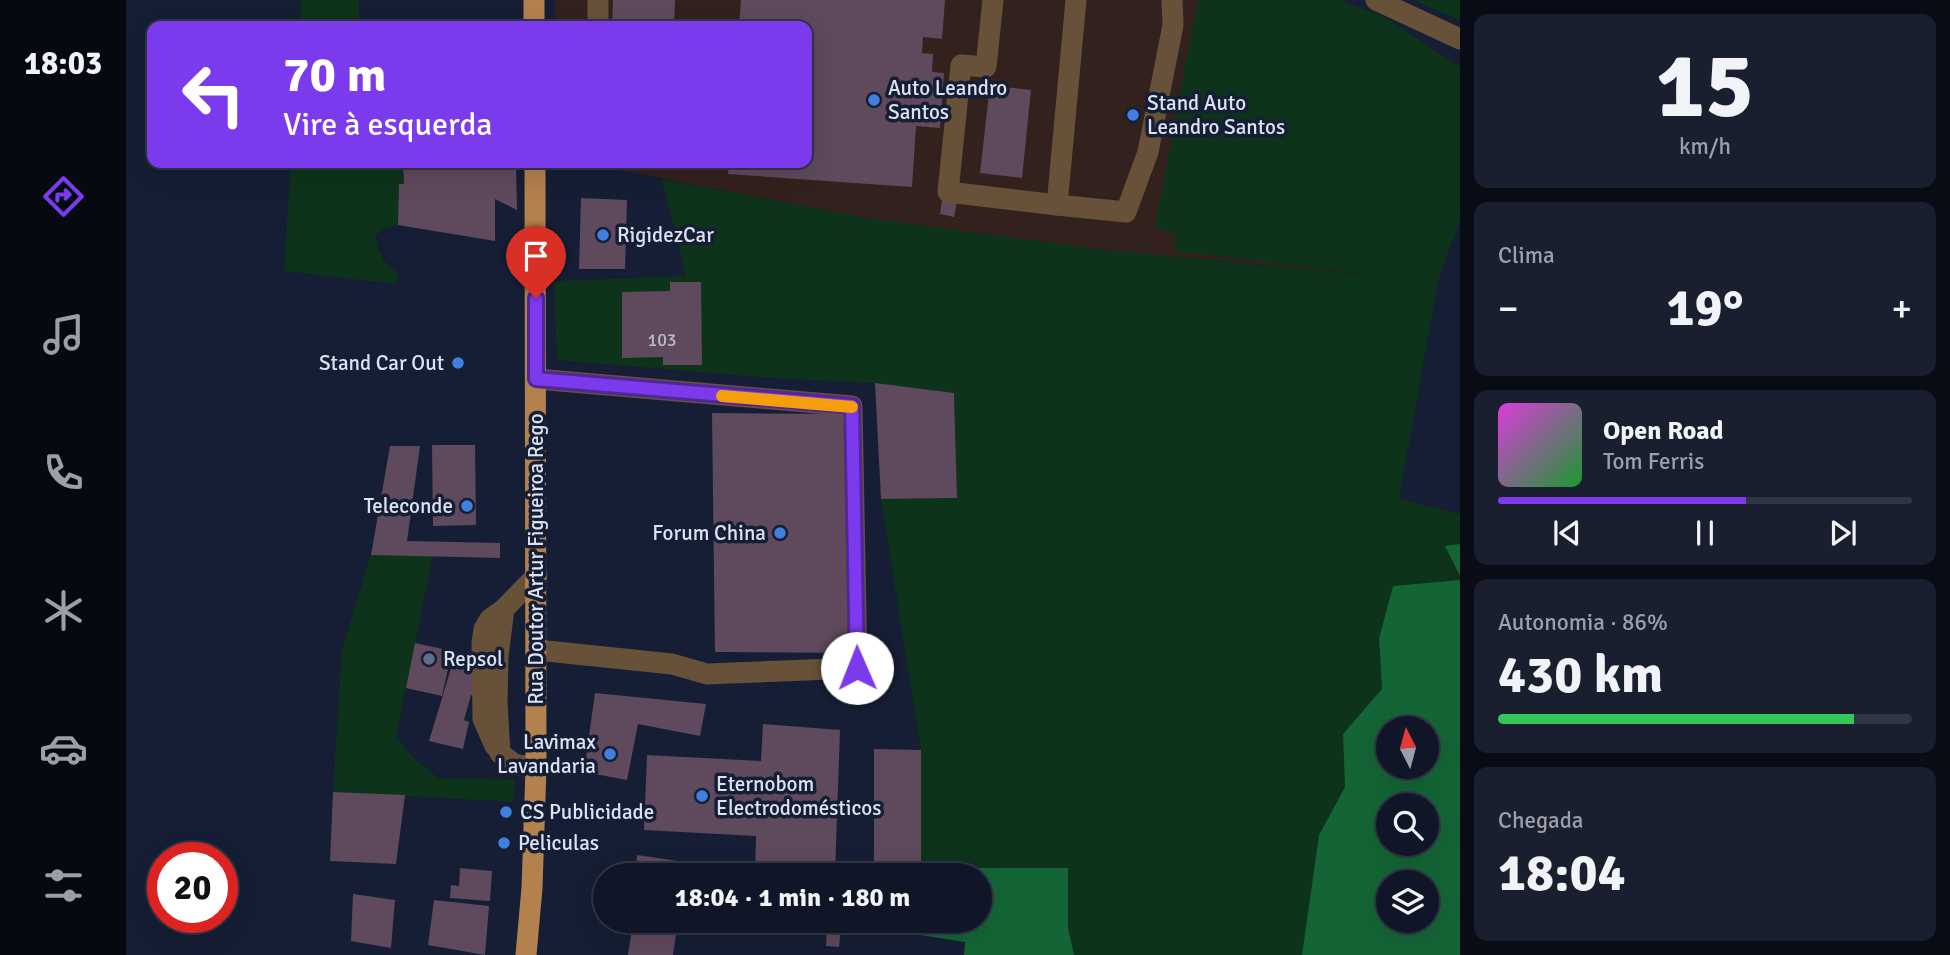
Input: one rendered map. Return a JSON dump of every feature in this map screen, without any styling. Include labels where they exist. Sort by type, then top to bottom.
[{"type":"main road","points":[[534,0],[534,21]]},
{"type":"main road","name":"Rua Doutor Artur Figueiroa Rego","points":[[526,955],[532,888],[536,768],[535,168]]},
{"type":"street","points":[[598,0],[598,21]]},
{"type":"street","points":[[993,0],[986,67],[961,65],[948,192],[1126,212],[1148,152],[1173,25],[1172,0]]},
{"type":"street","points":[[1057,205],[1076,0]]},
{"type":"street","points":[[1376,0],[1460,39]]},
{"type":"street","points":[[536,379],[852,406],[857,668],[707,674],[672,664],[537,650]]},
{"type":"street","points":[[536,768],[514,764],[500,753],[498,668],[504,609],[537,575]]},
{"type":"shaded area","name":"Stand Auto Leandro Santos","points":[[555,0],[1340,0],[1383,16],[1460,67],[1460,220],[1438,281],[1104,250],[866,218],[609,168],[812,168],[812,21],[555,21]]},
{"type":"green space","points":[[301,0],[359,0],[359,21],[300,21]]},
{"type":"green space","points":[[1199,0],[1340,0],[1383,16],[1460,67],[1460,220],[1438,281],[1399,499],[1460,514],[1460,544],[1446,546],[1460,580],[1393,586],[1379,638],[1382,689],[1343,734],[1345,787],[1319,835],[1302,955],[1074,955],[1068,928],[1067,868],[992,868],[992,863],[921,863],[921,750],[881,499],[957,498],[954,393],[875,383],[759,377],[557,360],[554,281],[686,276],[662,179],[866,218],[1104,250],[1388,277],[1175,251],[1176,234],[1155,228]]},
{"type":"green space","points":[[1414,0],[1460,0],[1460,21]]},
{"type":"green space","points":[[291,168],[403,168],[404,184],[399,184],[398,225],[381,229],[375,237],[382,258],[398,272],[396,284],[284,271]]},
{"type":"green space","points":[[1460,544],[1460,576],[1445,546]]},
{"type":"green space","points":[[372,551],[433,554],[396,737],[412,756],[438,778],[515,780],[513,802],[333,792],[342,649]]},
{"type":"green space","points":[[1460,580],[1460,955],[1302,955],[1319,835],[1345,787],[1343,734],[1382,689],[1379,638],[1393,586]]},
{"type":"green space","points":[[992,868],[1068,868],[1068,928],[1074,955],[964,955],[965,942],[920,935],[992,933]]},
{"type":"building","points":[[613,0],[675,0],[674,21],[612,21]]},
{"type":"building","name":"Auto Leandro Santos","points":[[741,0],[945,0],[942,39],[923,37],[922,53],[933,54],[932,72],[944,73],[940,128],[916,126],[912,187],[728,174],[729,168],[812,168],[812,21],[739,21]]},
{"type":"building","points":[[990,85],[1031,90],[1022,178],[980,173]]},
{"type":"building","points":[[403,168],[516,168],[517,210],[495,199],[495,241],[398,225],[399,184],[404,184]]},
{"type":"building","name":"RigidezCar","points":[[581,198],[627,200],[625,269],[579,269]]},
{"type":"building","points":[[942,200],[957,202],[954,217],[940,214]]},
{"type":"building","points":[[670,282],[701,282],[702,365],[663,365],[663,357],[622,358],[622,292],[670,291]]},
{"type":"building","points":[[875,383],[954,393],[957,498],[881,499]]},
{"type":"building","name":"Forum China","points":[[712,413],[845,414],[850,653],[715,652]]},
{"type":"building","points":[[432,445],[475,445],[476,525],[433,526]]},
{"type":"building","points":[[390,446],[420,446],[407,541],[500,543],[500,558],[371,555]]},
{"type":"building","points":[[415,643],[452,651],[442,696],[406,688]]},
{"type":"building","points":[[455,655],[499,668],[497,703],[471,695],[464,720],[469,722],[463,749],[429,741]]},
{"type":"building","name":"Lavimax Lavandaria","points":[[595,693],[706,704],[700,736],[638,724],[627,780],[584,772]]},
{"type":"building","points":[[763,724],[840,730],[835,863],[755,863],[756,836],[644,830],[647,755],[761,761]]},
{"type":"building","points":[[874,749],[921,750],[921,863],[874,863]]},
{"type":"building","points":[[333,792],[405,795],[396,864],[330,861]]},
{"type":"building","points":[[637,855],[691,863],[636,863]]},
{"type":"building","points":[[460,868],[492,871],[490,901],[450,898],[451,885],[459,886]]},
{"type":"building","points":[[353,894],[395,900],[391,948],[351,941]]},
{"type":"building","points":[[434,900],[489,906],[485,955],[428,945]]},
{"type":"building","points":[[631,933],[676,933],[673,955],[628,955]]},
{"type":"building","points":[[827,933],[840,933],[839,947],[826,946]]},
{"type":"slow traffic","points":[[722,396],[852,407]]},
{"type":"place","name":"Auto Leandro Santos","points":[[874,100]]},
{"type":"place","name":"Stand Auto Leandro Santos","points":[[1133,115]]},
{"type":"place","name":"RigidezCar","points":[[603,235]]},
{"type":"place","name":"Stand Car Out","points":[[458,363]]},
{"type":"place","name":"Teleconde","points":[[467,506]]},
{"type":"place","name":"Forum China","points":[[780,533]]},
{"type":"place","name":"Repsol","points":[[429,659]]},
{"type":"place","name":"Lavimax Lavandaria","points":[[610,754]]},
{"type":"place","name":"Eternobom Electrodomésticos","points":[[702,796]]},
{"type":"place","name":"CS Publicidade","points":[[506,812]]},
{"type":"place","name":"Peliculas","points":[[504,843]]},
{"type":"route","points":[[536,298],[536,379],[852,406],[857,668]]}]
